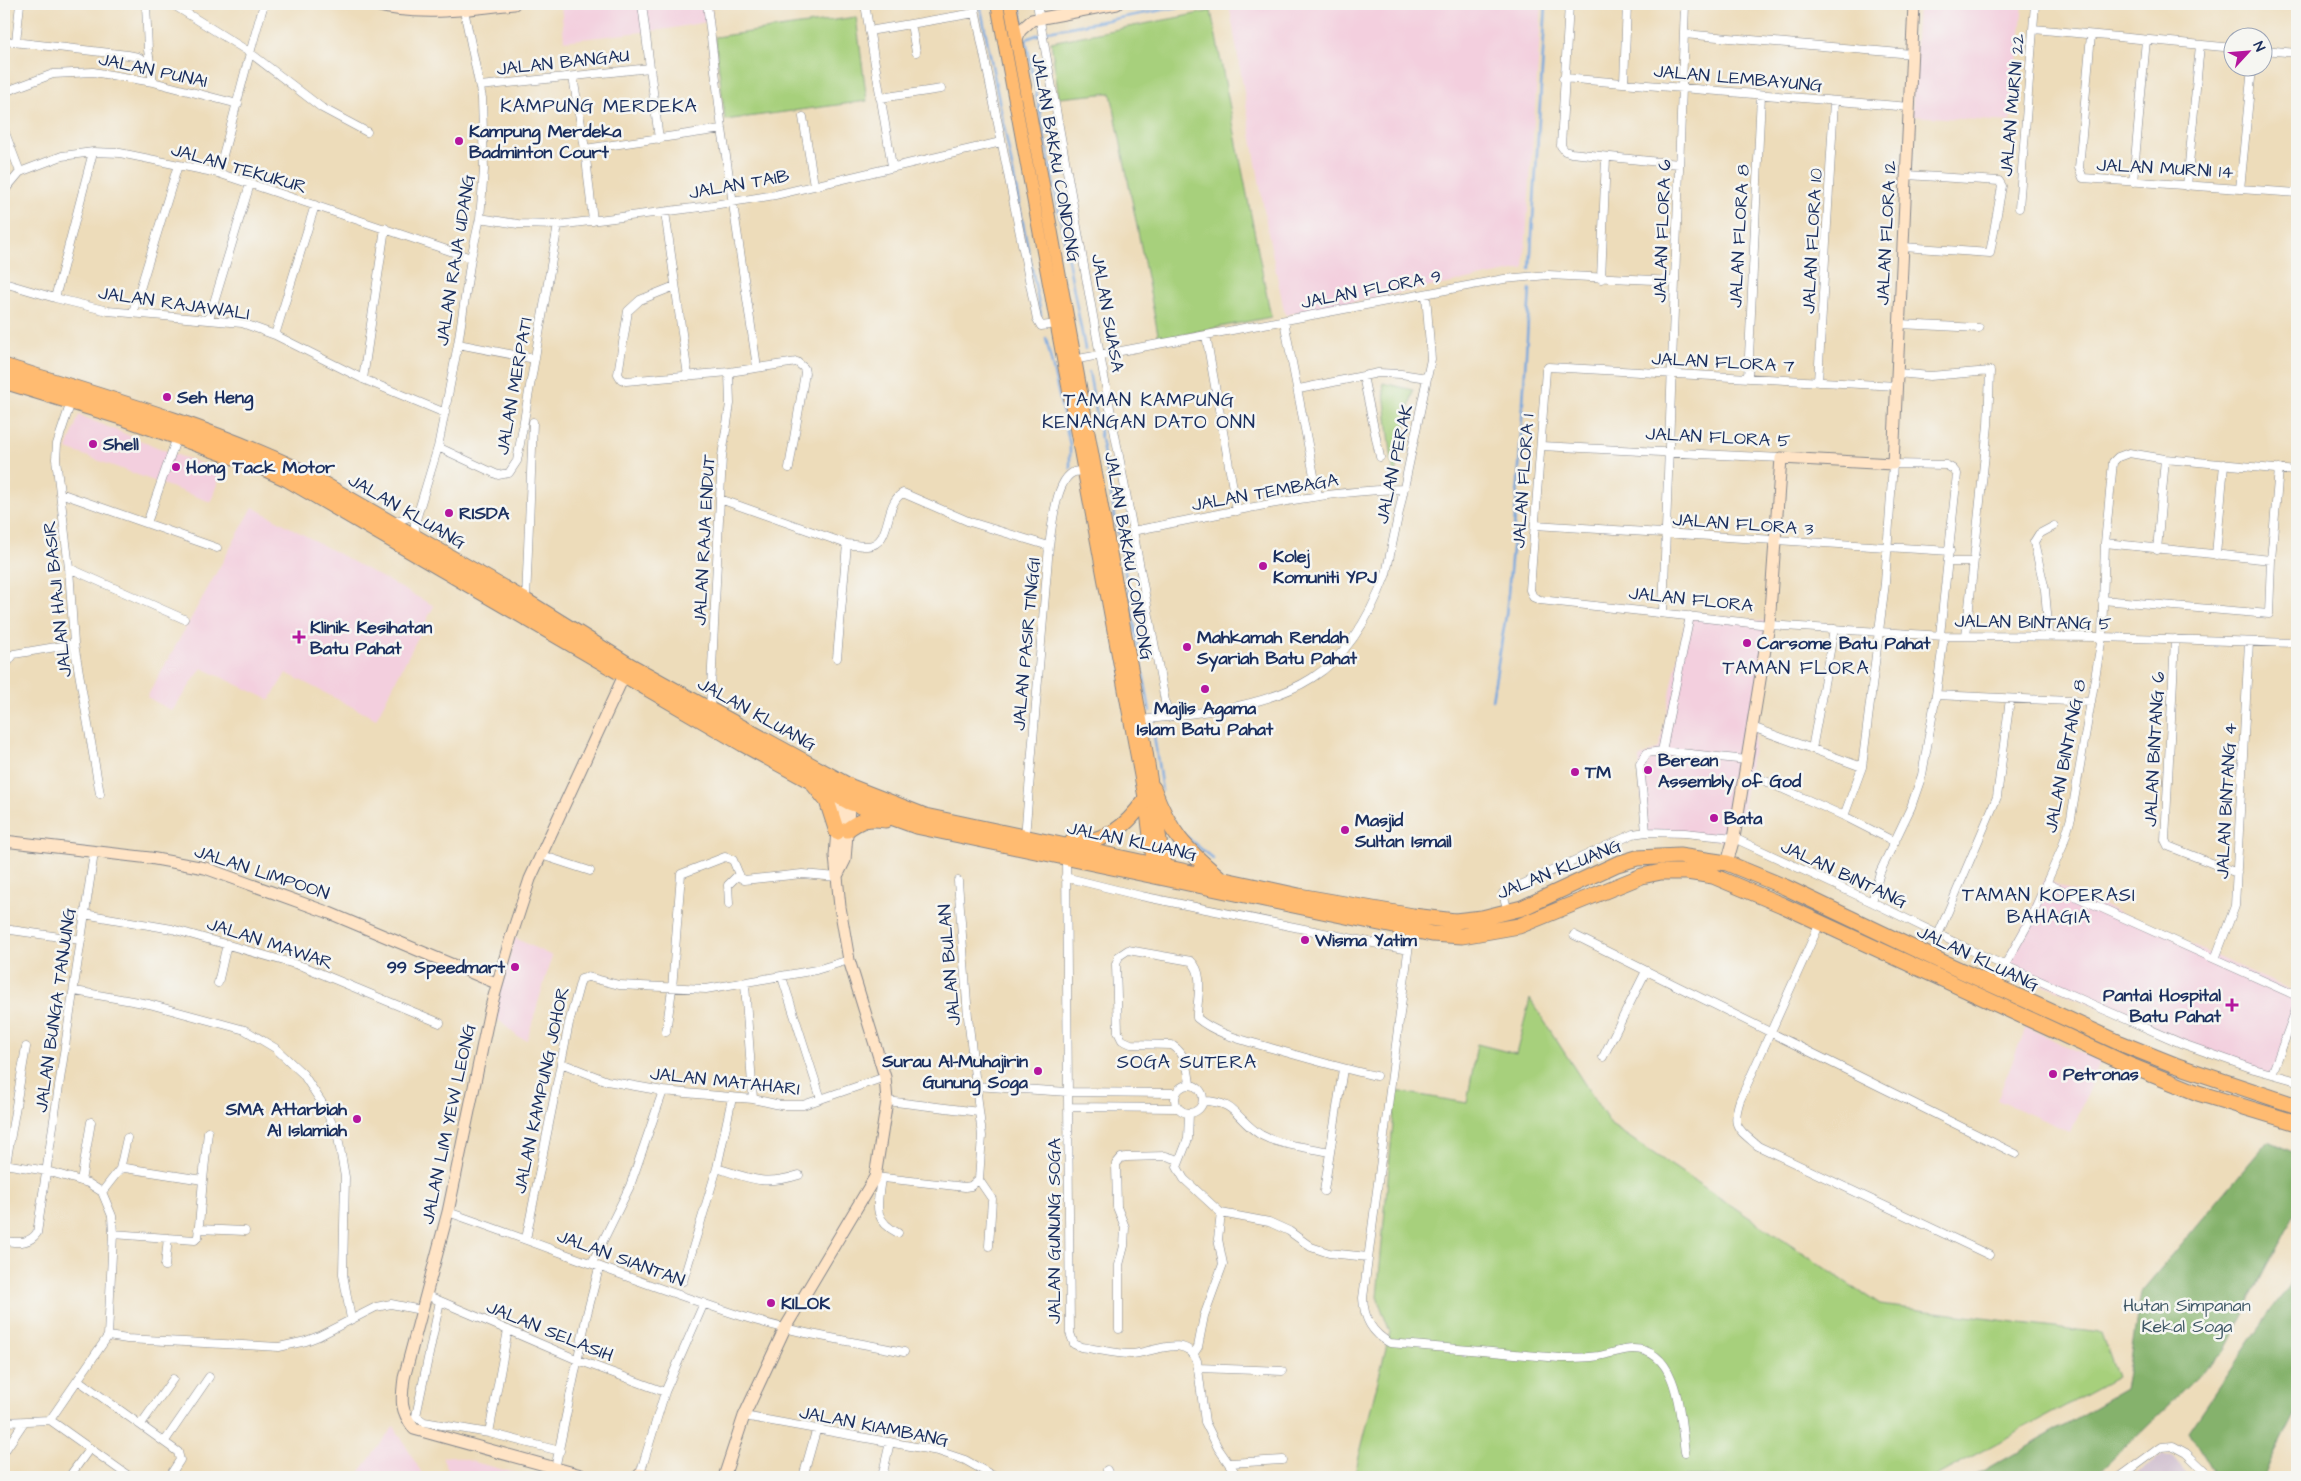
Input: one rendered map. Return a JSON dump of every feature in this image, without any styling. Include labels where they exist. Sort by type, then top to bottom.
[{"type":"highway","name":"JALAN KLUANG","points":[[4,366],[194,428],[266,455],[299,470],[526,601],[626,670],[743,744],[804,776],[845,791],[925,816],[1048,842],[1160,873],[1222,880],[1307,898],[1462,936],[1519,926],[1625,881],[1660,872],[1687,872],[1713,876],[2131,1066],[2198,1093],[2297,1123]]},
{"type":"highway","points":[[28,373],[36,381],[67,392],[71,402]]},
{"type":"highway","name":"JALAN KLUANG","points":[[4,381],[118,416],[288,478],[626,670],[710,710],[845,791],[916,826],[1066,858],[1160,873],[1412,924],[1482,918],[1508,912],[1545,898],[1617,864],[1637,858],[1679,856],[1727,863],[1785,887],[1996,987],[2120,1043],[2175,1065],[2297,1106]]},
{"type":"highway","points":[[804,776],[824,796],[842,831],[862,819],[869,818],[916,826]]},
{"type":"highway","points":[[1048,842],[1083,842],[1103,838],[1134,815],[1149,794],[1170,829],[1190,852],[1222,880]]},
{"type":"main road","name":"JALAN BAKAU CONDONG","points":[[997,4],[1057,324],[1070,360],[1083,472],[1149,794]]},
{"type":"main road","name":"JALAN BAKAU CONDONG","points":[[1010,4],[1018,35],[1070,360],[1141,720],[1160,873]]},
{"type":"street","points":[[16,42],[20,4]]},
{"type":"street","points":[[146,4],[153,82]]},
{"type":"street","points":[[172,4],[249,52],[322,108],[367,132]]},
{"type":"street","points":[[218,174],[238,104],[249,52],[264,4]]},
{"type":"street","points":[[371,4],[464,10],[514,4]]},
{"type":"street","points":[[642,4],[659,139]]},
{"type":"street","points":[[708,4],[722,130],[757,367]]},
{"type":"street","points":[[864,4],[892,166]]},
{"type":"street","points":[[974,4],[1036,319],[1041,326],[1057,324]]},
{"type":"street","name":"JALAN SUASA","points":[[1037,4],[1038,22],[1044,45],[1168,717]]},
{"type":"street","points":[[1018,35],[1038,22],[1117,4]]},
{"type":"street","points":[[1569,4],[1563,78],[1561,146],[1565,151],[1571,153],[1679,164]]},
{"type":"street","points":[[1624,83],[1627,4]]},
{"type":"street","name":"JALAN FLORA 6","points":[[1663,613],[1671,452],[1685,4]]},
{"type":"street","name":"JALAN FLORA 12","points":[[1893,464],[1914,4]]},
{"type":"street","name":"JALAN MURNI 22","points":[[2019,208],[2035,4]]},
{"type":"street","name":"JALAN RAJA UDANG","points":[[419,538],[415,530],[418,511],[438,447],[458,344],[471,258],[480,218],[484,170],[484,127],[480,86],[464,10]]},
{"type":"street","points":[[870,31],[975,13]]},
{"type":"street","points":[[911,24],[916,52]]},
{"type":"street","points":[[2034,29],[2224,47]]},
{"type":"street","points":[[1684,34],[1912,54]]},
{"type":"street","name":"JALAN MURNI 14","points":[[2091,35],[2080,174],[2082,178],[2240,190],[2251,78]]},
{"type":"street","points":[[2133,182],[2146,40]]},
{"type":"street","points":[[4,41],[128,55],[138,57],[150,64]]},
{"type":"street","points":[[2187,186],[2200,45]]},
{"type":"street","points":[[2274,51],[2297,53]]},
{"type":"street","name":"JALAN BANGAU","points":[[480,86],[650,68]]},
{"type":"street","name":"JALAN PUNAI","points":[[4,92],[53,74],[93,72],[153,82],[238,104]]},
{"type":"street","points":[[573,77],[585,150],[593,221]]},
{"type":"street","name":"JALAN LEMBAYUNG","points":[[1563,78],[1910,108]]},
{"type":"street","points":[[880,98],[940,89]]},
{"type":"street","name":"JALAN FLORA 8","points":[[1748,378],[1761,95]]},
{"type":"street","name":"JALAN FLORA 10","points":[[1818,382],[1834,101]]},
{"type":"street","points":[[802,117],[814,185]]},
{"type":"street","points":[[4,130],[20,172]]},
{"type":"street","points":[[585,150],[722,130]]},
{"type":"street","name":"JALAN TAIB","points":[[480,218],[518,224],[558,225],[665,212],[776,195],[892,166],[1001,142]]},
{"type":"street","points":[[55,298],[93,152]]},
{"type":"street","name":"JALAN TEKUKUR","points":[[4,191],[20,172],[62,156],[93,152],[120,153],[218,174],[471,258]]},
{"type":"street","points":[[1601,279],[1606,157]]},
{"type":"street","points":[[133,312],[178,165]]},
{"type":"street","points":[[1903,247],[1988,254],[1991,252],[2002,186],[1999,181],[1906,175]]},
{"type":"street","points":[[209,319],[250,184]]},
{"type":"street","points":[[2240,190],[2297,193]]},
{"type":"street","points":[[274,336],[315,205]]},
{"type":"street","points":[[665,212],[688,376]]},
{"type":"street","name":"JALAN MERPATI","points":[[438,447],[498,475],[505,475],[513,470],[517,461],[558,225]]},
{"type":"street","points":[[363,379],[385,228]]},
{"type":"street","name":"JALAN FLORA 9","points":[[1070,360],[1524,276],[1548,275],[1675,281]]},
{"type":"street","name":"JALAN RAJAWALI","points":[[4,282],[55,298],[108,311],[242,323],[274,336],[363,379],[445,413]]},
{"type":"street","points":[[675,286],[640,300],[628,311],[618,374],[621,379],[730,372],[797,362],[804,368],[805,373],[789,468]]},
{"type":"street","name":"JALAN PERAK","points":[[1141,720],[1258,701],[1296,686],[1328,666],[1358,632],[1374,604],[1386,574],[1431,359],[1426,294]]},
{"type":"street","points":[[1284,321],[1299,389],[1318,496]]},
{"type":"street","points":[[1900,324],[1979,328]]},
{"type":"street","points":[[1206,335],[1237,511]]},
{"type":"street","points":[[458,344],[535,359]]},
{"type":"street","name":"JALAN FLORA 7","points":[[1548,367],[1897,386]]},
{"type":"street","name":"JALAN FLORA 1","points":[[1533,597],[1530,590],[1546,370],[1548,367]]},
{"type":"street","name":"JALAN RAJA ENDUT","points":[[710,710],[722,456],[730,404],[730,372]]},
{"type":"street","points":[[1897,373],[1930,376],[1990,372],[1988,425],[1972,562],[1966,636]]},
{"type":"street","points":[[1299,389],[1378,373],[1427,378]]},
{"type":"street","points":[[1363,376],[1380,457]]},
{"type":"street","name":"JALAN HAJI BASIR","points":[[71,402],[57,444],[56,459],[69,568],[74,644],[100,794]]},
{"type":"street","points":[[526,601],[533,422]]},
{"type":"street","points":[[147,523],[177,437]]},
{"type":"street","name":"JALAN FLORA 5","points":[[1541,446],[1893,464]]},
{"type":"street","name":"JALAN BINTANG 8","points":[[1996,987],[2005,965],[2028,924],[2062,848],[2071,818],[2102,637],[2105,544],[2112,468],[2118,457],[2129,453],[2165,459]]},
{"type":"street","name":"JALAN FLORA","points":[[1533,597],[1540,600],[1769,624],[1781,458]]},
{"type":"street","points":[[2157,550],[2165,459],[2297,471]]},
{"type":"street","points":[[1844,816],[1862,767],[1880,632],[1893,464],[1946,466],[1953,469],[1957,474],[1936,695],[1918,790],[1880,872],[1872,902]]},
{"type":"street","points":[[2216,554],[2224,464]]},
{"type":"street","points":[[2102,600],[2268,614],[2270,611],[2271,560],[2279,469]]},
{"type":"street","name":"JALAN PASIR TINGGI","points":[[1025,837],[1050,546],[1062,482],[1068,476],[1083,472]]},
{"type":"street","name":"JALAN TEMBAGA","points":[[1134,531],[1318,496],[1367,490],[1403,489]]},
{"type":"street","points":[[60,493],[217,548]]},
{"type":"street","points":[[720,499],[847,544],[868,546],[877,544],[883,536],[893,501],[903,493],[970,522],[1050,546]]},
{"type":"street","points":[[391,522],[406,518],[418,511]]},
{"type":"street","name":"JALAN FLORA 3","points":[[1535,525],[1887,548],[1950,550]]},
{"type":"street","points":[[2049,636],[2045,590],[2034,542],[2039,534],[2054,526]]},
{"type":"street","points":[[836,658],[847,544]]},
{"type":"street","points":[[2105,544],[2271,560]]},
{"type":"street","points":[[1948,562],[1972,562]]},
{"type":"street","points":[[69,568],[184,619]]},
{"type":"street","points":[[1662,751],[1690,616]]},
{"type":"street","points":[[1727,863],[1734,838],[1769,624]]},
{"type":"street","name":"JALAN BINTANG 5","points":[[1769,624],[1942,636],[2102,637],[2297,643]]},
{"type":"street","points":[[1812,749],[1834,629]]},
{"type":"street","name":"JALAN BINTANG 6","points":[[2175,639],[2165,840],[2168,846],[2237,873]]},
{"type":"street","name":"JALAN BINTANG 4","points":[[2215,959],[2234,911],[2249,642]]},
{"type":"street","points":[[4,685],[5,666],[14,654],[74,644]]},
{"type":"street","name":"JALAN LIM YEW LEONG","points":[[588,1477],[414,1429],[405,1417],[402,1406],[404,1378],[448,1212],[496,984],[530,879],[626,670]]},
{"type":"street","points":[[1936,695],[2091,702]]},
{"type":"street","points":[[1938,935],[1997,797],[2010,699]]},
{"type":"street","points":[[1752,727],[1862,767]]},
{"type":"street","points":[[1646,832],[1640,764],[1647,753],[1662,751],[1746,766],[1895,842]]},
{"type":"street","points":[[845,791],[842,831],[844,860],[838,876],[840,908],[849,960],[885,1077],[887,1101],[878,1178],[879,1214],[882,1224],[898,1233]]},
{"type":"street","name":"JALAN BINTANG","points":[[1508,912],[1503,893],[1632,834],[1646,832],[1685,833],[1734,838],[1938,935],[2183,1044],[2297,1081]]},
{"type":"street","name":"JALAN LIMPOON","points":[[4,841],[94,853],[150,858],[205,868],[327,912],[496,984]]},
{"type":"street","name":"JALAN BUNGA TANJUNG","points":[[4,1241],[24,1242],[32,1240],[37,1234],[75,991],[84,914],[94,853]]},
{"type":"street","points":[[541,855],[590,870]]},
{"type":"street","points":[[666,1032],[672,989],[681,874],[719,859],[730,858],[739,874],[748,880],[802,874],[838,876]]},
{"type":"street","name":"JALAN GUNUNG SOGA","points":[[1066,858],[1070,1333],[1074,1344],[1081,1347],[1131,1354],[1155,1347],[1177,1346],[1186,1348],[1194,1353]]},
{"type":"street","points":[[729,904],[728,885],[739,874]]},
{"type":"street","points":[[1065,877],[1141,896],[1408,950]]},
{"type":"street","name":"JALAN BULAN","points":[[958,881],[968,1017],[982,1150],[979,1180]]},
{"type":"street","points":[[2046,883],[2297,996]]},
{"type":"street","name":"JALAN MAWAR","points":[[84,914],[172,929],[305,967],[440,1023]]},
{"type":"street","points":[[1820,923],[1740,1100],[1734,1118],[1740,1131],[1758,1146],[1989,1255]]},
{"type":"street","points":[[1412,924],[1363,1298],[1364,1313],[1369,1325],[1379,1337],[1390,1343],[1560,1358],[1598,1356],[1632,1349],[1655,1356],[1667,1368],[1674,1382],[1685,1452]]},
{"type":"street","points":[[4,929],[81,940]]},
{"type":"street","points":[[1574,935],[1772,1031],[2016,1154]]},
{"type":"street","points":[[218,983],[227,944]]},
{"type":"street","points":[[1190,1084],[1187,1064],[1178,1049],[1172,1045],[1132,1044],[1122,1040],[1118,1032],[1116,964],[1120,956],[1128,950],[1191,961],[1197,966],[1200,974],[1196,1018],[1205,1025],[1247,1041],[1342,1069],[1376,1076]]},
{"type":"street","name":"JALAN KAMPUNG JOHOR","points":[[526,1239],[562,1063],[568,1023],[580,981],[583,978],[588,977],[619,985],[672,989],[706,989],[782,977],[816,970],[849,960]]},
{"type":"street","points":[[1603,1057],[1646,971]]},
{"type":"street","points":[[782,977],[822,1099]]},
{"type":"street","points":[[745,984],[753,1099]]},
{"type":"street","points":[[75,991],[149,1004],[245,1030],[275,1048],[303,1074],[324,1106],[338,1137],[345,1177],[343,1274],[351,1319]]},
{"type":"street","points":[[2272,1074],[2297,1007]]},
{"type":"street","points":[[26,1046],[5,1164],[47,1171],[88,1183],[102,1192],[112,1216],[113,1234],[108,1336],[50,1420]]},
{"type":"street","name":"JALAN MATAHARI","points":[[562,1063],[607,1081],[663,1091],[753,1099],[780,1105],[803,1106],[885,1077]]},
{"type":"street","points":[[1324,1191],[1342,1069]]},
{"type":"street","points":[[1178,1108],[1174,1101],[1175,1093],[1181,1086],[1190,1084],[1198,1088],[1203,1101]]},
{"type":"street","points":[[975,1086],[1068,1092],[1175,1093]]},
{"type":"street","points":[[555,1469],[596,1266],[630,1186],[663,1091]]},
{"type":"street","points":[[683,1281],[717,1168],[732,1098]]},
{"type":"street","points":[[887,1101],[979,1112]]},
{"type":"street","points":[[1203,1101],[1218,1101],[1228,1105],[1256,1131],[1270,1138],[1330,1152]]},
{"type":"street","points":[[1068,1107],[1178,1108],[1189,1114],[1197,1111],[1203,1101]]},
{"type":"street","points":[[1189,1114],[1188,1139],[1178,1160],[1177,1167],[1184,1179],[1221,1214],[1269,1222],[1289,1231],[1311,1247],[1329,1253],[1368,1258]]},
{"type":"street","points":[[81,1182],[91,1122]]},
{"type":"street","points":[[113,1234],[195,1240],[198,1237],[208,1132]]},
{"type":"street","points":[[102,1192],[120,1169],[127,1138]]},
{"type":"street","points":[[1119,1329],[1119,1265],[1124,1246],[1125,1227],[1117,1207],[1116,1164],[1121,1158],[1126,1157],[1166,1156],[1178,1160]]},
{"type":"street","points":[[120,1169],[125,1168],[203,1180]]},
{"type":"street","points":[[717,1168],[750,1179],[765,1181],[780,1181],[800,1175]]},
{"type":"street","points":[[878,1178],[965,1187],[971,1186],[979,1180],[992,1199],[989,1246]]},
{"type":"street","points":[[724,1477],[744,1416],[785,1328],[878,1178]]},
{"type":"street","name":"JALAN SIANTAN","points":[[448,1212],[596,1266],[785,1328],[904,1352]]},
{"type":"street","points":[[1221,1214],[1218,1239],[1223,1264],[1204,1316],[1198,1347],[1194,1353],[1204,1422],[1218,1448],[1238,1477]]},
{"type":"street","points":[[198,1229],[245,1231]]},
{"type":"street","points":[[165,1266],[168,1238]]},
{"type":"street","name":"JALAN SELASIH","points":[[426,1295],[578,1360],[665,1392]]},
{"type":"street","points":[[440,1301],[416,1416],[424,1422],[489,1434],[560,1451]]},
{"type":"street","points":[[652,1477],[639,1476],[665,1392],[704,1303]]},
{"type":"street","points":[[108,1336],[149,1341],[279,1347],[306,1341],[376,1307],[391,1304],[421,1310]]},
{"type":"street","points":[[489,1434],[508,1330]]},
{"type":"street","points":[[1197,1368],[1282,1371]]},
{"type":"street","points":[[165,1441],[209,1377]]},
{"type":"street","points":[[78,1380],[165,1441],[180,1456],[169,1477]]},
{"type":"street","points":[[142,1424],[172,1380]]},
{"type":"street","name":"JALAN KIAMBANG","points":[[744,1416],[938,1451],[965,1460],[995,1477]]},
{"type":"street","points":[[4,1422],[50,1420],[130,1477]]},
{"type":"street","points":[[4,1452],[24,1422]]},
{"type":"street","points":[[803,1477],[816,1430]]},
{"type":"street","points":[[882,1477],[890,1442]]},
{"type":"street","points":[[2120,1477],[2161,1447],[2173,1446],[2186,1453],[2211,1477]]},
{"type":"street","points":[[69,1477],[90,1448]]},
{"type":"street","points":[[1230,1463],[1284,1460]]},
{"type":"shaded area","points":[[561,4],[711,4],[712,21],[668,29],[564,41]]},
{"type":"shaded area","points":[[1229,4],[1542,4],[1524,269],[1285,315],[1268,233]]},
{"type":"shaded area","points":[[1918,4],[2023,4],[2011,122],[1912,116]]},
{"type":"shaded area","points":[[79,415],[169,452],[222,471],[211,502],[67,449]]},
{"type":"shaded area","name":"Klinik Kesihatan Batu Pahat","points":[[253,507],[434,606],[376,719],[286,673],[270,700],[202,668],[172,711],[147,697]]},
{"type":"shaded area","points":[[1687,613],[1774,622],[1742,814],[1726,841],[1684,835],[1644,835],[1639,758],[1659,748]]},
{"type":"shaded area","points":[[2045,879],[2297,993],[2297,1015],[2274,1078],[2001,967],[2026,921]]},
{"type":"shaded area","points":[[515,938],[552,956],[527,1040],[518,1037],[493,1015]]},
{"type":"shaded area","points":[[2026,1027],[2100,1062],[2071,1132],[1997,1100]]},
{"type":"shaded area","points":[[394,1426],[424,1477],[356,1477]]},
{"type":"shaded area","points":[[2162,1455],[2173,1456],[2191,1477],[2130,1477]]},
{"type":"shaded area","points":[[452,1456],[531,1477],[452,1477],[442,1457]]},
{"type":"green space","points":[[1211,11],[1271,317],[1159,339],[1111,93],[1059,98],[1051,42]]},
{"type":"green space","points":[[856,17],[867,101],[725,120],[715,37]]},
{"type":"green space","points":[[1383,383],[1413,390],[1394,479]]},
{"type":"green space","points":[[1530,999],[1611,1125],[1880,1305],[2101,1333],[2117,1378],[1934,1477],[1354,1477],[1390,1332],[1377,1297],[1396,1091],[1467,1103],[1477,1044],[1516,1054]]},
{"type":"green space","name":"Hutan Simpanan Kekal Soga","points":[[2268,1141],[2297,1154],[2297,1209],[2225,1350],[2094,1477],[1973,1477],[2125,1390],[2141,1292]]},
{"type":"green space","points":[[2297,1272],[2297,1409],[2263,1477],[2216,1477],[2189,1431]]},
{"type":"waterway","points":[[980,4],[1041,315]]},
{"type":"waterway","points":[[1019,4],[1023,23]]},
{"type":"waterway","points":[[1085,349],[1026,39],[1048,31],[1195,4]]},
{"type":"waterway","points":[[1530,269],[1546,4]]},
{"type":"waterway","points":[[1492,700],[1506,615],[1518,484],[1530,289]]},
{"type":"waterway","points":[[1046,338],[1070,445],[1070,468]]},
{"type":"waterway","points":[[1089,372],[1150,711]]},
{"type":"waterway","points":[[1153,728],[1162,791]]},
{"type":"waterway","points":[[1187,837],[1213,859]]},
{"type":"place","name":"Kampung Merdeka Badminton Court","points":[[459,141]]},
{"type":"place","name":"Seh Heng","points":[[167,397]]},
{"type":"place","name":"Shell","points":[[93,444]]},
{"type":"place","name":"Hong Tack Motor","points":[[176,467]]},
{"type":"place","name":"RISDA","points":[[449,513]]},
{"type":"place","name":"Kolej Komuniti YPJ","points":[[1263,566]]},
{"type":"place","name":"Klinik Kesihatan Batu Pahat","points":[[299,637]]},
{"type":"place","name":"Carsome Batu Pahat","points":[[1747,643]]},
{"type":"place","name":"Mahkamah Rendah Syariah Batu Pahat","points":[[1187,647]]},
{"type":"place","name":"Majlis Agama Islam Batu Pahat","points":[[1205,689]]},
{"type":"place","name":"Berean Assembly of God","points":[[1648,770]]},
{"type":"place","name":"TM","points":[[1575,772]]},
{"type":"place","name":"Bata","points":[[1714,818]]},
{"type":"place","name":"Masjid Sultan Ismail","points":[[1345,830]]},
{"type":"place","name":"Wisma Yatim","points":[[1305,940]]},
{"type":"place","name":"99 Speedmart","points":[[515,967]]},
{"type":"place","name":"Pantai Hospital Batu Pahat","points":[[2232,1005]]},
{"type":"place","name":"Surau Al-Muhajirin Gunung Soga","points":[[1038,1071]]},
{"type":"place","name":"Petronas","points":[[2053,1074]]},
{"type":"place","name":"SMA Attarbiah Al Islamiah","points":[[357,1119]]},
{"type":"place","name":"KILOK","points":[[771,1303]]},
{"type":"district","name":"KAMPUNG MERDEKA","points":[[599,105]]},
{"type":"district","name":"TAMAN KAMPUNG KENANGAN DATO ONN","points":[[1149,410]]},
{"type":"district","name":"TAMAN FLORA","points":[[1796,667]]},
{"type":"district","name":"TAMAN KOPERASI BAHAGIA","points":[[2049,905]]},
{"type":"district","name":"SOGA SUTERA","points":[[1187,1061]]}]
